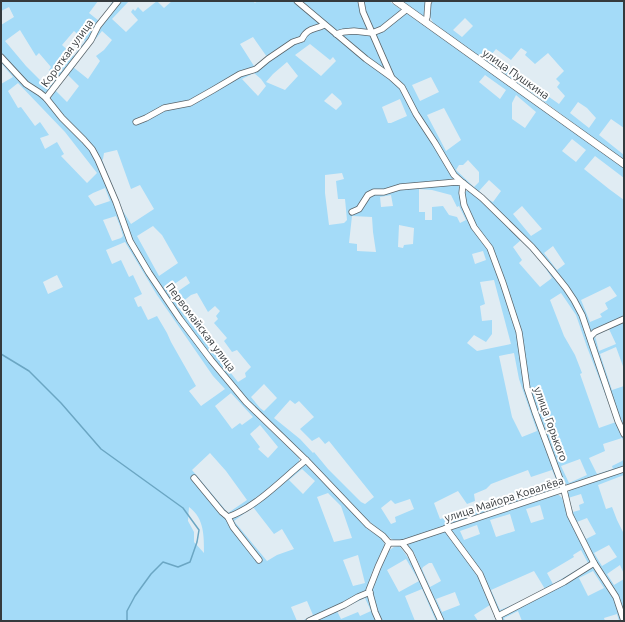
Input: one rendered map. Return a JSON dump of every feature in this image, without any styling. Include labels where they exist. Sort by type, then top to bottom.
[{"type":"street","name":"Короткая улица","points":[[46,98],[91,40],[98,26],[118,1]]},
{"type":"street","points":[[297,1],[366,59],[391,76],[402,87],[416,114],[435,142],[454,175],[463,184],[482,198],[532,247],[550,268],[574,300],[582,315],[618,421],[624,434]]},
{"type":"street","points":[[361,1],[362,12],[391,76]]},
{"type":"street","name":"улица Пушкина","points":[[396,1],[624,164]]},
{"type":"street","points":[[425,22],[429,1]]},
{"type":"street","points":[[336,34],[354,31],[372,33],[382,28],[407,9]]},
{"type":"street","points":[[136,122],[164,108],[190,103],[240,74],[256,69],[293,42],[302,40],[304,34],[309,30],[324,25]]},
{"type":"street","name":"Первомайская улица","points":[[1,57],[26,84],[46,98],[62,118],[92,149],[116,202],[130,241],[149,273],[180,319],[211,360],[246,402],[306,460],[368,525],[390,543]]},
{"type":"street","points":[[352,212],[359,209],[368,195],[374,192],[384,192],[400,187],[456,182],[463,184]]},
{"type":"street","name":"улица Горького","points":[[463,184],[462,193],[464,205],[474,227],[490,248],[519,332],[527,388],[534,412],[564,490],[570,516],[594,563],[616,597],[624,621]]},
{"type":"street","points":[[590,337],[595,332],[624,319]]},
{"type":"street","points":[[228,517],[239,513],[254,503],[278,485],[306,460]]},
{"type":"street","name":"улица Майора Ковалёва","points":[[390,543],[402,543],[624,469]]},
{"type":"street","points":[[194,478],[222,512],[228,517],[233,527],[259,560]]},
{"type":"street","points":[[446,528],[480,574],[499,618],[564,582],[594,563]]},
{"type":"street","points":[[379,621],[369,590],[390,543]]},
{"type":"street","points":[[402,543],[410,553],[441,621]]},
{"type":"street","points":[[309,621],[370,592]]},
{"type":"shaded area","points":[[1,1],[98,1],[89,13],[99,21],[113,1],[116,1],[89,40],[49,91],[45,93],[38,90],[26,81],[1,53],[1,25],[14,17],[9,7],[1,11]],"holes":[[[20,30],[36,56],[39,53],[51,67],[49,70],[56,78],[48,88],[26,66],[5,41]],[[74,31],[85,41],[74,56],[62,45]]]},
{"type":"shaded area","points":[[120,1],[129,1],[112,19],[126,32],[138,20],[131,12],[133,9],[135,11],[138,7],[143,12],[157,1],[164,8],[172,1],[253,1],[255,3],[257,1],[389,1],[624,168],[624,178],[595,156],[584,169],[624,200],[624,318],[591,335],[560,277],[461,180],[454,171],[410,97],[401,88],[456,179],[503,284],[518,332],[522,365],[561,486],[560,489],[405,540],[396,541],[384,534],[363,516],[243,395],[220,368],[166,296],[132,239],[100,161],[52,103],[52,93]],"holes":[[[102,31],[112,40],[104,50],[96,56],[100,61],[88,79],[73,67]],[[253,37],[267,57],[254,66],[240,44]],[[310,44],[330,60],[333,57],[336,61],[321,76],[295,55]],[[287,62],[298,76],[285,90],[266,82]],[[254,73],[266,86],[258,96],[242,79]],[[68,75],[79,86],[67,102],[55,90]],[[485,75],[506,90],[500,99],[479,82]],[[431,77],[439,92],[420,101],[412,85]],[[332,93],[341,101],[342,104],[336,110],[324,101]],[[516,95],[536,112],[525,128],[512,119],[512,103]],[[400,99],[407,116],[388,123],[382,107]],[[444,108],[461,140],[446,151],[427,115]],[[572,139],[586,150],[576,162],[562,151]],[[117,150],[131,189],[140,185],[154,209],[131,224],[123,211],[102,160],[104,153]],[[468,160],[479,172],[479,182],[474,187],[456,170],[459,165],[463,165]],[[342,173],[344,179],[336,181],[338,199],[345,199],[347,220],[344,223],[329,225],[325,193],[325,175]],[[489,180],[501,191],[493,202],[479,191]],[[419,189],[432,190],[451,195],[457,207],[459,206],[466,220],[460,223],[457,217],[449,215],[443,206],[432,207],[432,220],[425,220],[425,212],[419,212]],[[391,195],[393,206],[381,207],[380,197]],[[522,206],[542,229],[531,236],[513,214]],[[352,216],[372,217],[376,252],[357,251],[357,244],[349,243]],[[399,225],[414,228],[413,244],[404,245],[403,248],[398,247]],[[153,226],[162,235],[178,263],[159,276],[137,236]],[[553,246],[565,264],[557,270],[544,253]],[[483,251],[486,260],[475,264],[472,254]],[[186,276],[190,283],[171,296],[167,289]],[[494,280],[511,344],[477,351],[467,343],[474,335],[486,342],[492,334],[492,320],[482,321],[480,306],[485,304],[480,282]],[[610,286],[617,296],[605,303],[608,309],[600,314],[602,317],[590,322],[581,300]],[[197,293],[208,312],[215,306],[220,311],[216,316],[218,319],[214,323],[227,338],[224,341],[232,352],[237,350],[251,367],[245,373],[246,377],[238,382],[177,306],[191,295]],[[514,353],[519,379],[537,431],[522,437],[512,417],[499,356]],[[264,384],[277,398],[264,411],[251,397]],[[290,400],[295,404],[299,401],[314,417],[300,429],[312,441],[319,437],[325,444],[329,441],[374,497],[365,504],[361,502],[328,469],[314,452],[313,453],[300,439],[274,418]],[[528,470],[531,477],[552,470],[558,484],[510,502],[486,506],[440,519],[434,503],[458,491],[467,504],[475,501],[474,494],[486,489],[491,484]],[[410,499],[414,509],[395,517],[396,522],[391,524],[381,508],[391,500],[395,504]]]},
{"type":"shaded area","points":[[399,1],[428,1],[425,17],[423,18]]},
{"type":"shaded area","points":[[431,1],[624,1],[624,128],[611,119],[599,135],[624,155],[624,161],[538,97],[434,24],[429,11]],"holes":[[[465,18],[473,26],[462,37],[453,30]],[[521,48],[527,52],[525,55],[535,64],[548,53],[564,71],[556,79],[560,83],[557,87],[565,96],[559,104],[524,79],[487,56],[489,52],[492,54],[496,49],[511,60]],[[578,102],[587,108],[596,118],[589,128],[570,113]]]},
{"type":"shaded area","points":[[1,59],[40,94],[92,151],[142,263],[237,393],[260,420],[299,458],[299,462],[276,484],[239,511],[228,514],[219,507],[195,475],[192,477],[216,509],[233,518],[305,464],[369,530],[380,537],[385,545],[372,573],[368,584],[368,590],[307,621],[302,621],[313,615],[307,601],[291,607],[297,621],[1,621],[1,84],[13,77],[2,64],[1,65]],"holes":[[[18,83],[65,132],[97,173],[87,183],[61,156],[64,154],[57,142],[45,149],[40,138],[49,135],[40,122],[35,126],[21,107],[18,108],[8,91]],[[105,188],[110,201],[95,206],[88,196]],[[116,216],[123,236],[112,241],[103,220]],[[125,242],[157,295],[213,376],[225,389],[201,406],[189,391],[196,386],[157,316],[148,320],[141,306],[138,307],[134,298],[142,294],[133,275],[129,277],[121,260],[112,264],[106,250]],[[57,275],[63,287],[48,294],[43,282]],[[231,393],[253,417],[242,425],[240,423],[232,429],[215,406]],[[260,425],[278,447],[268,458],[258,449],[260,447],[250,434]],[[210,453],[226,471],[247,500],[228,513],[192,470]],[[302,469],[315,481],[303,494],[289,480]],[[328,493],[341,506],[352,538],[334,542],[317,497]],[[189,507],[198,516],[202,527],[204,553],[194,542],[194,532],[188,521]],[[253,507],[274,534],[282,529],[294,549],[277,555],[267,561],[234,521]],[[358,555],[365,583],[353,586],[343,560]]]},
{"type":"shaded area","points":[[466,191],[470,191],[532,249],[572,298],[581,316],[615,418],[624,438],[624,443],[622,438],[603,444],[605,451],[589,458],[597,474],[613,469],[612,466],[624,459],[624,467],[570,485],[567,485],[563,480],[536,411],[528,386],[520,332],[503,281],[491,249],[473,222],[466,205],[464,194]],"holes":[[[521,240],[540,260],[552,278],[540,287],[519,263],[522,260],[513,247]],[[561,293],[576,315],[616,422],[599,428],[580,374],[582,373],[575,355],[564,336],[550,300]],[[580,459],[587,475],[569,483],[561,466]]]},
{"type":"shaded area","points":[[624,320],[624,369],[616,347],[600,354],[612,390],[624,386],[624,431],[591,338],[596,333]],"holes":[[[609,329],[616,344],[599,351],[595,336]]]},
{"type":"shaded area","points":[[624,472],[624,475],[598,485],[606,509],[612,507],[624,534],[624,574],[620,565],[607,574],[614,585],[624,579],[624,617],[574,520],[566,496],[572,489]],"holes":[[[581,494],[584,503],[579,505],[580,510],[573,512],[568,498]],[[587,518],[596,534],[586,539],[577,522]],[[609,545],[617,557],[602,566],[594,553]]]},
{"type":"shaded area","points":[[559,495],[562,498],[566,510],[593,562],[564,581],[499,614],[485,582],[448,531]],"holes":[[[540,505],[544,519],[531,523],[526,509]],[[510,514],[515,531],[496,537],[490,520]],[[477,525],[480,534],[464,540],[460,531]],[[581,550],[588,563],[553,584],[547,573],[574,557],[573,555]],[[534,571],[545,589],[500,610],[491,590]]]},
{"type":"shaded area","points":[[446,532],[479,576],[491,607],[490,605],[474,615],[478,621],[444,621],[414,553],[408,545],[410,543]],"holes":[[[429,563],[432,563],[441,581],[430,587],[422,569]],[[455,592],[460,605],[442,612],[436,599]]]},
{"type":"shaded area","points":[[399,546],[411,562],[438,621],[436,621],[422,589],[405,596],[415,621],[381,621],[373,604],[371,587],[388,551]],"holes":[[[406,559],[419,581],[399,592],[387,570]]]},
{"type":"shaded area","points":[[594,564],[614,596],[623,621],[619,621],[617,614],[604,618],[605,621],[522,621],[518,611],[504,618],[505,621],[502,621],[500,616]],"holes":[[[593,571],[604,588],[588,596],[579,578]]]},
{"type":"shaded area","points":[[369,593],[377,621],[374,620],[311,621]],"holes":[[[365,598],[371,611],[360,616],[358,612],[341,619],[337,611]]]},
{"type":"waterway","points":[[1,354],[29,371],[61,403],[101,449],[183,508],[199,530],[197,542],[190,562],[178,567],[163,562],[151,574],[135,596],[127,611],[127,621]]}]
